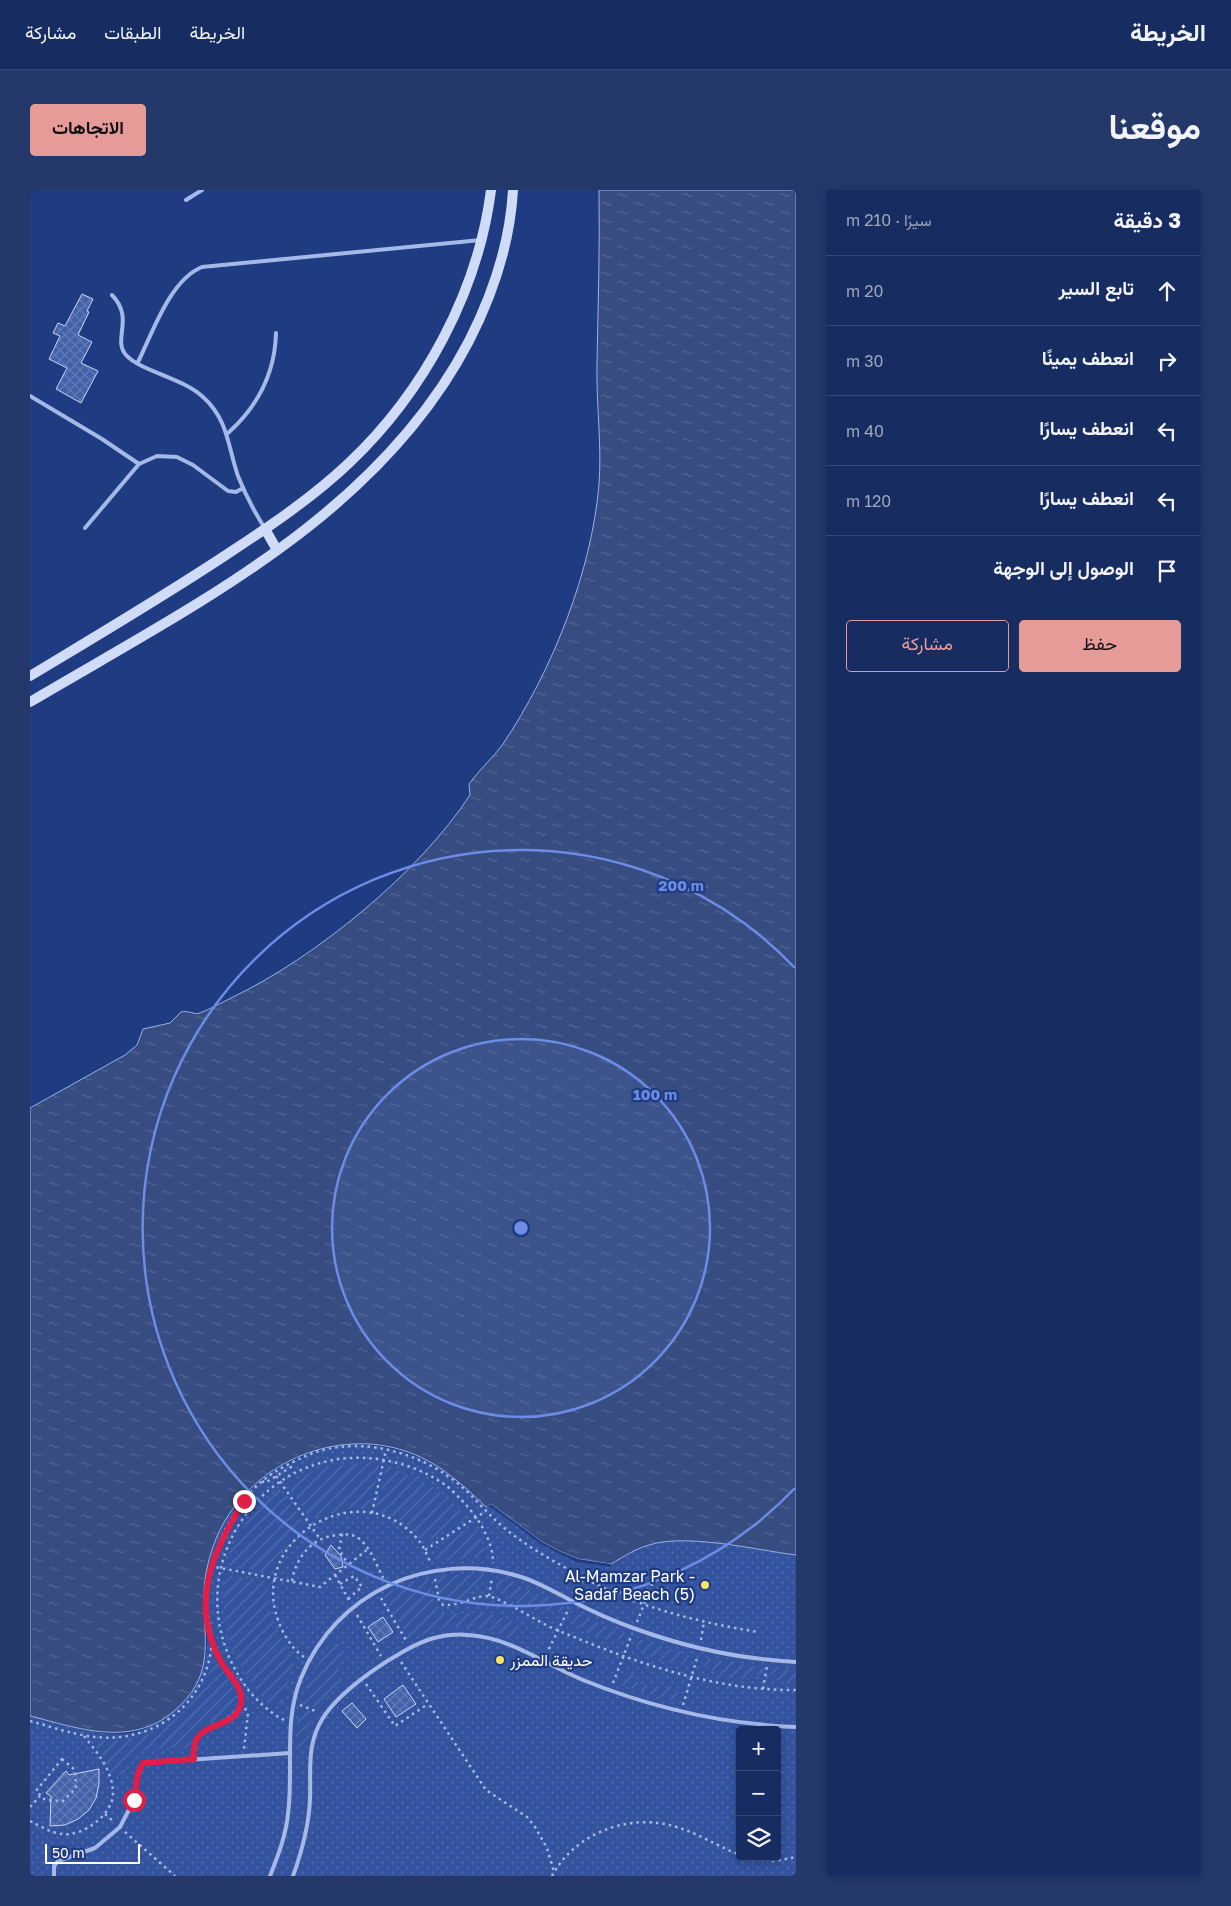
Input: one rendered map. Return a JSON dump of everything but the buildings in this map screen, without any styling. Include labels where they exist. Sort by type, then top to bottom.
[{"type":"street","points":[[30,676],[169,592],[299,506],[332,479],[375,436],[397,410],[415,384],[447,329],[470,279],[483,239],[492,190]]},
{"type":"street","points":[[30,702],[157,628],[277,550],[313,524],[365,479],[409,433],[439,392],[473,333],[491,290],[506,239],[513,190]]},
{"type":"street","points":[[265,529],[277,550]]},
{"type":"lane","points":[[186,200],[202,190]]},
{"type":"lane","points":[[138,362],[176,286],[188,274],[202,267],[483,239]]},
{"type":"lane","points":[[112,295],[120,304],[124,315],[122,348],[128,357],[198,392],[217,413],[228,433],[243,488],[265,529]]},
{"type":"lane","points":[[228,433],[253,406],[266,383],[274,358],[276,333]]},
{"type":"lane","points":[[30,396],[102,439],[139,464]]},
{"type":"lane","points":[[85,528],[139,464],[157,456],[170,456],[194,465],[228,491],[236,492],[243,488]]},
{"type":"lane","points":[[270,1876],[281,1847],[288,1815],[290,1724],[294,1703],[309,1660],[330,1631],[353,1608],[387,1585],[433,1569],[461,1568],[494,1571],[532,1581],[634,1628],[700,1650],[796,1662]]},
{"type":"lane","points":[[293,1876],[307,1827],[312,1740],[324,1714],[339,1697],[385,1664],[410,1648],[439,1637],[469,1634],[508,1644],[543,1662],[610,1690],[680,1712],[746,1724],[796,1728]]},
{"type":"lane","points":[[54,1876],[54,1866],[58,1861],[95,1848],[120,1827],[134,1800],[138,1773],[143,1763],[290,1753]]},
{"type":"path","points":[[242,1756],[248,1725],[248,1713],[241,1703],[238,1689],[222,1664],[213,1641],[206,1600],[210,1566],[216,1548],[234,1517],[244,1501],[262,1481],[289,1464],[321,1450],[356,1447],[386,1450],[420,1461],[441,1472],[461,1487],[507,1531],[583,1578],[644,1604],[704,1622],[758,1632]]},
{"type":"path","points":[[372,1513],[386,1450]]},
{"type":"path","points":[[290,1724],[264,1708],[238,1674],[226,1650],[218,1617],[217,1586],[220,1568],[230,1540],[242,1518],[258,1499],[281,1482],[304,1468],[328,1460],[361,1457],[384,1460],[418,1470],[444,1484],[456,1494],[476,1518],[491,1546],[494,1571],[489,1596]]},
{"type":"path","points":[[262,1481],[264,1484],[291,1466],[289,1464]]},
{"type":"path","points":[[276,1476],[320,1539]]},
{"type":"path","points":[[425,1550],[486,1512]]},
{"type":"path","points":[[309,1660],[292,1646],[280,1626],[274,1606],[276,1578],[285,1552],[300,1534],[311,1526],[342,1513],[372,1513],[405,1527],[420,1542],[433,1569],[441,1604],[459,1605],[480,1596],[489,1596],[558,1630],[624,1656],[692,1676],[762,1689],[796,1690]]},
{"type":"path","points":[[342,1534],[339,1550],[348,1564]]},
{"type":"path","points":[[292,1581],[300,1557],[320,1539],[342,1534],[356,1537],[368,1550],[387,1585]]},
{"type":"path","points":[[210,1566],[320,1587],[368,1550]]},
{"type":"path","points":[[334,1575],[385,1664]]},
{"type":"path","points":[[340,1585],[353,1576],[358,1581],[361,1590],[348,1599]]},
{"type":"path","points":[[543,1662],[583,1578]]},
{"type":"path","points":[[610,1690],[652,1584]]},
{"type":"path","points":[[376,1591],[410,1648]]},
{"type":"path","points":[[680,1712],[700,1650],[704,1622]]},
{"type":"path","points":[[30,1721],[83,1735],[109,1738],[130,1736],[150,1731],[172,1718],[198,1690],[208,1665],[213,1641]]},
{"type":"path","points":[[397,1656],[486,1790],[527,1818],[535,1827],[547,1848],[554,1872]]},
{"type":"path","points":[[762,1689],[769,1660]]},
{"type":"path","points":[[232,1678],[238,1674]]},
{"type":"path","points":[[363,1679],[394,1726],[428,1704]]},
{"type":"path","points":[[194,1759],[193,1746],[200,1733],[225,1721],[238,1710],[241,1703]]},
{"type":"path","points":[[294,1703],[324,1714]]},
{"type":"path","points":[[30,1821],[68,1835],[86,1828],[105,1814],[112,1801],[112,1785],[101,1758],[83,1735]]},
{"type":"path","points":[[62,1758],[72,1765],[77,1782],[72,1794],[57,1802],[45,1800],[40,1796],[36,1791],[62,1758]]},
{"type":"path","points":[[30,1807],[40,1796]]},
{"type":"path","points":[[105,1814],[175,1876]]},
{"type":"path","points":[[552,1876],[569,1855],[590,1838],[609,1828],[633,1822],[646,1821],[675,1826],[736,1853]]},
{"type":"path","points":[[781,1860],[796,1858]]},
{"type":"shaded area","name":"حديقة الممزر","points":[[348,1444],[391,1448],[408,1453],[439,1468],[486,1507],[491,1504],[611,1564],[649,1545],[682,1541],[722,1544],[796,1555],[796,1876],[30,1876],[30,1716],[75,1728],[125,1734],[139,1731],[156,1722],[196,1676],[206,1654],[204,1586],[209,1558],[219,1532],[233,1509],[250,1490],[272,1473],[295,1460],[321,1450]]},
{"type":"shaded area","points":[[366,1462],[380,1463],[369,1509],[344,1508],[311,1519],[286,1484],[324,1467]]},
{"type":"shaded area","points":[[387,1465],[433,1487],[468,1516],[428,1541],[421,1538],[403,1521],[376,1510]]},
{"type":"shaded area","points":[[279,1488],[305,1525],[286,1544],[272,1574],[226,1565],[235,1542],[246,1522]]},
{"type":"shaded area","points":[[472,1526],[476,1528],[486,1552],[485,1557],[442,1561],[435,1559],[436,1549]]},
{"type":"shaded area","points":[[223,1574],[268,1582],[268,1595],[274,1624],[295,1660],[282,1702],[270,1706],[246,1676],[238,1661],[231,1645],[224,1612]]},
{"type":"shaded area","points":[[490,1574],[489,1582],[473,1587],[468,1593],[465,1602],[447,1603],[440,1597],[437,1575]]},
{"type":"shaded area","points":[[494,1577],[529,1590],[567,1608],[564,1613],[524,1608],[492,1584]]},
{"type":"shaded area","points":[[429,1579],[436,1610],[439,1613],[486,1613],[520,1623],[513,1638],[486,1630],[462,1627],[437,1630],[410,1640],[382,1594]]},
{"type":"shaded area","points":[[570,1610],[629,1635],[627,1638],[618,1640],[601,1639],[580,1627],[569,1613]]},
{"type":"shaded area","points":[[634,1637],[694,1657],[694,1661],[676,1664],[660,1661],[639,1648],[633,1641]]},
{"type":"shaded area","points":[[334,1639],[347,1655],[336,1665],[343,1675],[341,1677],[345,1682],[332,1691],[318,1709],[301,1702],[315,1668]]},
{"type":"shaded area","points":[[214,1657],[233,1687],[237,1700],[236,1709],[201,1727],[194,1735],[190,1748],[159,1748],[141,1752],[128,1763],[124,1774],[111,1775],[104,1758],[92,1740],[114,1741],[135,1738],[170,1724],[197,1697],[207,1678]]},
{"type":"shaded area","points":[[702,1658],[764,1668],[764,1672],[747,1678],[731,1679],[723,1677],[708,1668],[701,1662]]},
{"type":"shaded area","points":[[769,1669],[796,1670],[796,1686],[776,1680],[769,1673]]},
{"type":"shaded area","points":[[627,1672],[637,1676],[637,1680],[641,1684],[663,1690],[672,1686],[677,1688],[682,1704],[617,1684],[618,1681],[624,1679]]},
{"type":"shaded area","points":[[301,1708],[315,1712],[307,1729],[304,1748],[296,1747],[296,1727]]},
{"type":"water","points":[[599,190],[796,190],[796,1555],[722,1544],[682,1541],[649,1545],[611,1564],[578,1559],[542,1542],[491,1504],[486,1507],[447,1473],[414,1454],[373,1444],[345,1445],[317,1450],[290,1461],[266,1476],[244,1495],[227,1518],[209,1558],[204,1588],[204,1661],[201,1674],[187,1699],[174,1711],[157,1722],[140,1729],[122,1732],[85,1729],[30,1716],[30,1108],[125,1055],[137,1045],[143,1029],[170,1023],[181,1012],[200,1013],[263,981],[330,937],[363,911],[423,854],[449,824],[470,795],[469,784],[503,744],[521,715],[538,685],[567,619],[588,551],[595,517],[600,469],[597,378]]},
{"type":"pier","points":[[491,1504],[542,1542],[561,1552],[578,1559],[611,1564],[611,1567],[577,1562],[560,1554],[541,1544],[491,1507],[486,1507]]},
{"type":"place","name":"Al-Mamzar Park - Sadaf Beach (5)","points":[[705,1585]]},
{"type":"place","name":"حديقة الممزر","points":[[500,1660]]},
{"type":"route","points":[[134,1800],[139,1768],[143,1763],[194,1759],[193,1746],[200,1733],[232,1716],[238,1710],[241,1703],[238,1689],[218,1656],[210,1630],[206,1600],[210,1566],[216,1548],[244,1501]]}]
